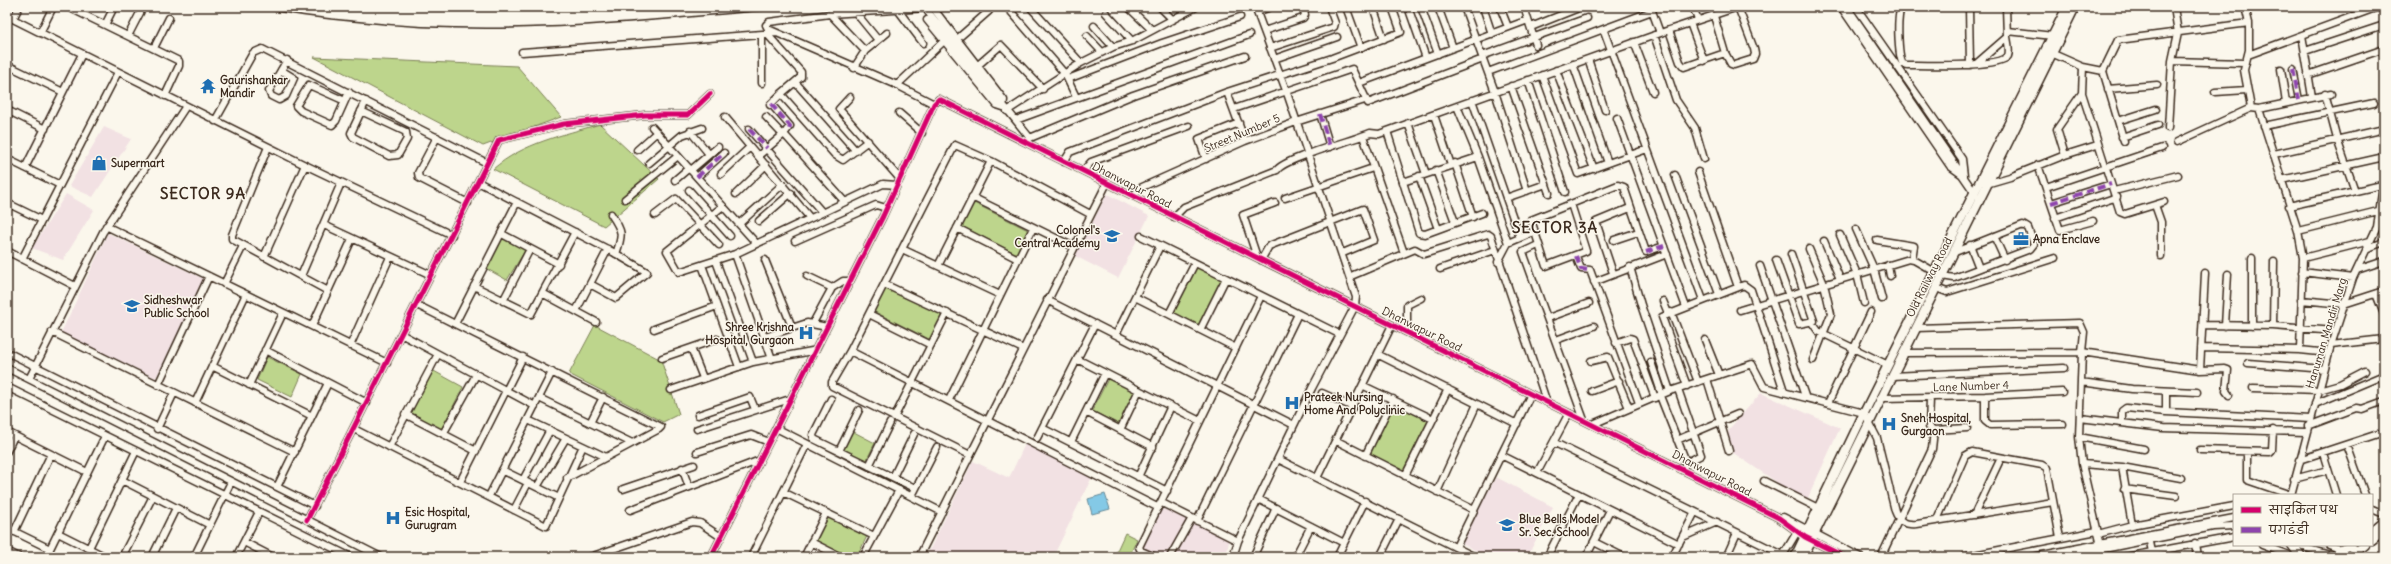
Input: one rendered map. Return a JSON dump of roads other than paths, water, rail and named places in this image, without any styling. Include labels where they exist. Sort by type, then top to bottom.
[{"type":"main road","name":"Old Railway Road","points":[[2049,52],[2053,36],[2067,7]]},
{"type":"main road","name":"Old Railway Road","points":[[1810,535],[1818,508],[1888,365],[1939,273],[2049,52],[2075,7]]},
{"type":"main road","name":"Old Railway Road","points":[[1798,557],[1882,398],[1936,288],[1939,273],[1955,252],[1977,196]]},
{"type":"main road","points":[[2373,531],[2384,522]]},
{"type":"main road","points":[[2373,539],[2384,530]]},
{"type":"main road","points":[[2293,546],[2301,557]]},
{"type":"main road","points":[[2336,557],[2340,549],[2345,546],[2357,550]]},
{"type":"street","points":[[19,7],[10,18],[341,183],[452,235]]},
{"type":"street","points":[[40,33],[53,7]]},
{"type":"street","points":[[68,7],[178,59],[180,63],[165,96]]},
{"type":"street","points":[[81,13],[84,7]]},
{"type":"street","points":[[104,25],[114,7]]},
{"type":"street","points":[[128,36],[143,7]]},
{"type":"street","points":[[934,104],[897,85],[854,68],[768,29],[766,25],[767,22],[830,14],[898,10],[931,10],[942,7]]},
{"type":"street","points":[[1007,7],[1067,77],[1076,97]]},
{"type":"street","points":[[1030,7],[1081,63]]},
{"type":"street","points":[[1128,7],[1152,30]]},
{"type":"street","points":[[1160,7],[1173,20]]},
{"type":"street","points":[[1184,7],[1189,12]]},
{"type":"street","points":[[1067,77],[1081,63],[1113,47],[1132,41],[1196,7]]},
{"type":"street","points":[[1233,557],[1238,541],[1258,499],[1339,334],[1355,306],[1356,297],[1351,276],[1256,9],[1270,7]]},
{"type":"street","points":[[1264,31],[1304,18],[1305,15],[1303,7]]},
{"type":"street","points":[[1270,48],[1334,27],[1335,23],[1329,7]]},
{"type":"street","points":[[1346,7],[1361,48]]},
{"type":"street","points":[[1373,7],[1384,39]]},
{"type":"street","points":[[1064,162],[1070,152],[1227,92],[1280,76],[1361,48],[1401,32],[1392,7]]},
{"type":"street","points":[[1408,7],[1426,58]]},
{"type":"street","points":[[1421,7],[1438,54]]},
{"type":"street","points":[[1438,7],[1453,48]]},
{"type":"street","points":[[1464,7],[1495,92],[1527,191]]},
{"type":"street","points":[[1483,7],[1492,34]]},
{"type":"street","points":[[1500,7],[1508,28]]},
{"type":"street","points":[[1693,7],[1698,20]]},
{"type":"street","points":[[1174,217],[1184,208],[1277,170],[1280,166],[1307,155],[1363,136],[1387,131],[1434,115],[1634,42],[1738,7],[1754,48],[1755,57],[1734,65],[1731,64],[1725,53],[1714,16]]},
{"type":"street","points":[[1841,7],[1950,166],[1964,176]]},
{"type":"street","points":[[1847,7],[1977,196]]},
{"type":"street","points":[[1856,7],[1962,159],[1964,176]]},
{"type":"street","points":[[1902,7],[1899,9],[1898,20],[1899,55],[1903,64],[1972,65],[2005,58],[2009,53],[2006,7]]},
{"type":"street","points":[[1969,7],[1972,65]]},
{"type":"street","points":[[2168,128],[2172,62],[2178,33],[2174,7]]},
{"type":"street","points":[[2245,7],[2249,24],[2248,55],[2244,64],[2251,108]]},
{"type":"street","points":[[2248,55],[2378,7]]},
{"type":"street","points":[[2381,7],[2384,15]]},
{"type":"street","points":[[1526,8],[1528,20],[1536,45]]},
{"type":"street","points":[[1531,27],[1576,9]]},
{"type":"street","points":[[1488,72],[1604,31],[1652,9],[1657,34],[1676,100],[1695,128],[1704,159]]},
{"type":"street","points":[[898,10],[923,43]]},
{"type":"street","points":[[931,10],[1004,100],[1005,109]]},
{"type":"street","name":"Dhanwapur Road","points":[[931,10],[1005,109],[1016,120],[1028,141],[1064,162],[1531,394],[1546,400],[1779,518],[1797,532],[1810,535]]},
{"type":"street","points":[[956,40],[989,11]]},
{"type":"street","points":[[856,13],[878,40]]},
{"type":"street","points":[[1106,13],[1132,41]]},
{"type":"street","points":[[830,14],[865,51]]},
{"type":"street","points":[[154,48],[169,18]]},
{"type":"street","points":[[1005,109],[1042,88],[1067,77],[1162,43],[1240,18]]},
{"type":"street","points":[[1482,58],[1534,36],[1587,18]]},
{"type":"street","points":[[927,20],[996,105],[1005,109]]},
{"type":"street","points":[[1359,83],[1528,20]]},
{"type":"street","points":[[1690,23],[1704,60]]},
{"type":"street","points":[[2158,125],[2123,139],[2103,72],[2118,40],[2123,38],[2249,24]]},
{"type":"street","points":[[2305,51],[2384,25]]},
{"type":"street","points":[[1094,26],[1113,47]]},
{"type":"street","points":[[1669,30],[1682,65],[1686,67],[1725,53]]},
{"type":"street","points":[[1604,31],[1703,300]]},
{"type":"street","points":[[522,52],[777,33]]},
{"type":"street","points":[[854,68],[865,51],[887,33]]},
{"type":"street","points":[[1972,65],[2008,34],[2053,36]]},
{"type":"street","points":[[758,156],[784,134],[790,126],[770,105],[801,77],[800,72],[765,35]]},
{"type":"street","points":[[762,83],[765,35]]},
{"type":"street","points":[[1016,120],[1249,35]]},
{"type":"street","points":[[2302,35],[2312,96]]},
{"type":"street","points":[[1087,36],[1102,52]]},
{"type":"street","points":[[1274,59],[1337,37]]},
{"type":"street","points":[[897,85],[944,41]]},
{"type":"street","points":[[1634,42],[1653,92]]},
{"type":"street","points":[[977,66],[1001,45],[1042,88]]},
{"type":"street","points":[[2308,75],[2384,49]]},
{"type":"street","points":[[215,121],[257,50],[267,50],[487,163]]},
{"type":"street","points":[[2049,52],[2083,67],[2103,72]]},
{"type":"street","points":[[25,168],[82,54]]},
{"type":"street","points":[[711,557],[776,428],[812,351],[827,327],[899,182],[934,104],[941,100],[1028,141],[1133,95],[1245,56]]},
{"type":"street","name":"Street Number 5","points":[[1133,196],[1140,188],[1245,141],[1296,122],[1365,100],[1368,103],[1482,58]]},
{"type":"street","points":[[1588,59],[1605,110]]},
{"type":"street","points":[[281,70],[294,78],[286,96],[279,100],[271,96],[269,91],[281,70],[287,60]]},
{"type":"street","points":[[2172,62],[2244,64]]},
{"type":"street","points":[[1573,64],[1608,163]]},
{"type":"street","points":[[7,65],[63,92]]},
{"type":"street","points":[[2083,67],[2082,93],[2097,145],[2112,184],[2119,209],[2122,214],[2164,202]]},
{"type":"street","points":[[1234,109],[1287,93],[1352,69],[1365,100]]},
{"type":"street","points":[[2281,69],[2286,103]]},
{"type":"street","points":[[2293,69],[2299,100]]},
{"type":"street","points":[[1556,70],[1594,169]]},
{"type":"street","points":[[22,259],[118,72]]},
{"type":"street","points":[[1542,75],[1577,173],[1580,174],[1647,149]]},
{"type":"street","points":[[1528,80],[1565,192]]},
{"type":"street","points":[[795,82],[856,151]]},
{"type":"street","points":[[345,101],[309,85],[296,106],[301,111],[332,125],[336,121],[345,101],[349,92]]},
{"type":"street","points":[[2108,89],[2157,85]]},
{"type":"street","points":[[1511,86],[1548,193]]},
{"type":"street","points":[[2215,92],[2247,90]]},
{"type":"street","points":[[1227,92],[1245,141]]},
{"type":"street","points":[[2065,155],[2057,129],[2082,93]]},
{"type":"street","points":[[307,520],[452,235],[497,143],[501,138],[564,124],[645,115],[688,115],[710,94]]},
{"type":"street","points":[[782,94],[839,159],[843,160],[868,141]]},
{"type":"street","points":[[2177,142],[2251,108],[2259,109],[2312,96],[2328,94],[2330,112],[2337,139],[2354,191]]},
{"type":"street","points":[[850,97],[838,109],[868,141],[899,182]]},
{"type":"street","points":[[1472,100],[1520,238]]},
{"type":"street","points":[[361,111],[406,132],[407,139],[398,155],[389,156],[352,137],[351,133],[361,111],[366,101]]},
{"type":"street","points":[[2264,126],[2374,103]]},
{"type":"street","points":[[30,379],[52,332],[106,226],[186,106]]},
{"type":"street","points":[[1457,106],[1478,157],[1508,243]]},
{"type":"street","points":[[2118,121],[2156,109]]},
{"type":"street","points":[[2259,109],[2298,231],[2303,258],[2300,350]]},
{"type":"street","points":[[7,110],[45,129]]},
{"type":"street","points":[[899,113],[922,133]]},
{"type":"street","points":[[1320,114],[1330,147]]},
{"type":"street","points":[[1434,115],[1473,217]]},
{"type":"street","points":[[766,116],[845,202]]},
{"type":"street","points":[[725,118],[791,193],[810,218]]},
{"type":"street","points":[[1617,118],[1668,254],[1686,307]]},
{"type":"street","points":[[1206,159],[1199,139],[1239,123]]},
{"type":"street","points":[[1408,123],[1438,229]]},
{"type":"street","points":[[1084,171],[1091,162],[1189,126]]},
{"type":"street","points":[[649,164],[669,145],[690,131],[702,128]]},
{"type":"street","points":[[637,150],[655,129],[723,206],[740,223],[756,243]]},
{"type":"street","points":[[749,129],[822,212]]},
{"type":"street","points":[[2274,154],[2384,129]]},
{"type":"street","points":[[690,131],[709,154]]},
{"type":"street","points":[[1387,131],[1419,233],[1425,234],[1482,213]]},
{"type":"street","points":[[1363,136],[1404,253]]},
{"type":"street","points":[[437,137],[418,173],[419,178],[468,203]]},
{"type":"street","points":[[970,455],[892,420],[831,384],[850,351],[955,144],[991,161],[1090,214]]},
{"type":"street","points":[[1983,183],[2097,145]]},
{"type":"street","points":[[268,147],[232,234],[232,239],[264,258],[328,291]]},
{"type":"street","points":[[675,180],[718,147]]},
{"type":"street","points":[[721,174],[750,147]]},
{"type":"street","points":[[2046,188],[2162,148]]},
{"type":"street","points":[[697,177],[724,153]]},
{"type":"street","points":[[625,199],[678,156]]},
{"type":"street","points":[[1403,182],[1453,164],[1478,157]]},
{"type":"street","points":[[2282,180],[2384,157]]},
{"type":"street","points":[[7,159],[60,185]]},
{"type":"street","points":[[938,266],[991,161]]},
{"type":"street","points":[[264,258],[305,165]]},
{"type":"street","points":[[736,194],[766,165]]},
{"type":"street","points":[[2038,165],[2059,229],[2063,231],[2093,221]]},
{"type":"street","points":[[1285,198],[1374,168]]},
{"type":"street","points":[[1436,170],[1455,222]]},
{"type":"street","points":[[1698,172],[1738,287]]},
{"type":"street","points":[[1675,175],[1719,294]]},
{"type":"street","points":[[2056,218],[2115,194],[2178,175]]},
{"type":"street","points":[[478,182],[616,254],[645,270],[647,274],[616,298],[590,284]]},
{"type":"street","points":[[723,206],[667,250],[681,272],[735,254],[883,184],[899,182]]},
{"type":"street","points":[[2289,206],[2354,191],[2383,182]]},
{"type":"street","name":"Hanuman Mandir Marg","points":[[2291,494],[2307,429],[2335,331],[2353,278],[2377,227],[2382,199],[2383,182]]},
{"type":"street","points":[[301,276],[341,183]]},
{"type":"street","points":[[919,557],[1106,183]]},
{"type":"street","points":[[740,223],[783,184]]},
{"type":"street","points":[[1506,198],[1546,184]]},
{"type":"street","points":[[2051,203],[2112,184]]},
{"type":"street","points":[[1571,204],[1587,249],[1584,253],[1546,266],[1531,220],[1571,204],[1620,185],[1624,188],[1646,252],[1664,246]]},
{"type":"street","points":[[690,190],[711,216],[730,236]]},
{"type":"street","points":[[759,221],[791,193]]},
{"type":"street","points":[[972,197],[1074,248]]},
{"type":"street","points":[[655,214],[674,198],[719,245]]},
{"type":"street","points":[[455,324],[517,202]]},
{"type":"street","points":[[7,203],[42,220]]},
{"type":"street","points":[[1275,203],[1243,215],[1259,258],[1269,246],[1331,223],[1363,209],[1374,238],[1373,242],[1343,253]]},
{"type":"street","points":[[795,241],[876,205],[886,208]]},
{"type":"street","points":[[2155,205],[2160,222],[2161,256]]},
{"type":"street","points":[[1613,273],[1596,222],[1630,208]]},
{"type":"street","points":[[2298,231],[2380,208]]},
{"type":"street","points":[[611,214],[621,230],[622,236],[616,254]]},
{"type":"street","points":[[2377,227],[2384,224]]},
{"type":"street","points":[[324,225],[431,275]]},
{"type":"street","points":[[1740,310],[1840,279],[1912,259],[1939,273],[1954,278],[2005,260],[2033,247],[2028,228],[2023,225],[1955,252]]},
{"type":"street","points":[[106,226],[387,363]]},
{"type":"street","points":[[957,228],[1018,259]]},
{"type":"street","points":[[949,400],[1033,228]]},
{"type":"street","points":[[1856,229],[1874,269],[1882,299]]},
{"type":"street","points":[[474,286],[531,314],[544,294],[575,232]]},
{"type":"street","points":[[1498,262],[1508,243],[1534,232]]},
{"type":"street","points":[[1614,240],[1638,232]]},
{"type":"street","points":[[502,234],[559,264]]},
{"type":"street","points":[[1351,276],[1415,249],[1425,254],[1485,234],[1491,236],[1498,262],[1546,400]]},
{"type":"street","points":[[1840,235],[1857,274],[1864,303]]},
{"type":"street","points":[[1141,236],[1339,334]]},
{"type":"street","points":[[1994,236],[2005,260]]},
{"type":"street","points":[[312,326],[352,239]]},
{"type":"street","points":[[1877,240],[1914,246],[1912,259]]},
{"type":"street","points":[[1824,241],[1840,279]]},
{"type":"street","points":[[2303,258],[2370,241]]},
{"type":"street","points":[[2368,248],[2384,242]]},
{"type":"street","points":[[1538,245],[1523,252],[1584,420]]},
{"type":"street","points":[[1970,245],[1979,268]]},
{"type":"street","points":[[224,284],[243,246]]},
{"type":"street","points":[[1116,335],[1160,246]]},
{"type":"street","points":[[503,301],[530,249]]},
{"type":"street","points":[[902,249],[1000,295]]},
{"type":"street","points":[[1809,249],[1824,284],[1831,314],[1813,360]]},
{"type":"street","points":[[576,311],[608,250]]},
{"type":"street","points":[[1440,269],[1495,250]]},
{"type":"street","points":[[7,251],[75,286]]},
{"type":"street","points":[[735,254],[772,359]]},
{"type":"street","points":[[1594,282],[1613,273],[1668,254]]},
{"type":"street","points":[[1776,260],[1799,324],[1814,321],[1805,290],[1791,254]]},
{"type":"street","points":[[1576,256],[1580,267],[1590,270],[1639,403]]},
{"type":"street","points":[[350,346],[390,257]]},
{"type":"street","points":[[1936,288],[1947,292],[2055,258]]},
{"type":"street","points":[[2252,258],[2252,326]]},
{"type":"street","points":[[765,260],[792,326]]},
{"type":"street","points":[[716,261],[753,362]]},
{"type":"street","points":[[2273,326],[2274,261]]},
{"type":"street","points":[[2357,270],[2384,261]]},
{"type":"street","points":[[1169,314],[1195,263]]},
{"type":"street","points":[[702,265],[739,367]]},
{"type":"street","points":[[1760,266],[1804,396]]},
{"type":"street","points":[[1888,266],[1890,276]]},
{"type":"street","points":[[1630,267],[1670,391]]},
{"type":"street","points":[[2200,370],[2204,272]]},
{"type":"street","points":[[2302,272],[2353,278]]},
{"type":"street","points":[[2225,326],[2228,274]]},
{"type":"street","points":[[158,384],[209,276]]},
{"type":"street","points":[[807,276],[832,288]]},
{"type":"street","points":[[1200,330],[1226,278]]},
{"type":"street","points":[[813,323],[832,288],[843,281],[850,281]]},
{"type":"street","points":[[884,284],[1023,349]]},
{"type":"street","points":[[1687,386],[1662,318],[1663,315],[1747,285],[1784,391]]},
{"type":"street","points":[[2301,300],[2344,304],[2384,292]]},
{"type":"street","points":[[195,403],[246,294]]},
{"type":"street","points":[[544,294],[596,322]]},
{"type":"street","points":[[2376,294],[2384,314]]},
{"type":"street","points":[[1155,557],[1141,551],[1140,547],[1261,296]]},
{"type":"street","points":[[1135,297],[1236,348]]},
{"type":"street","points":[[1399,328],[1407,322],[1407,305],[1421,298]]},
{"type":"street","points":[[1047,300],[1294,425]]},
{"type":"street","points":[[1663,301],[1670,313],[1698,382]]},
{"type":"street","points":[[1548,318],[1589,303]]},
{"type":"street","points":[[416,305],[661,427],[659,430],[567,478]]},
{"type":"street","points":[[654,329],[716,306]]},
{"type":"street","points":[[249,385],[283,312]]},
{"type":"street","points":[[1828,403],[1871,312]]},
{"type":"street","points":[[869,466],[947,313]]},
{"type":"street","points":[[869,314],[931,345]]},
{"type":"street","points":[[1170,557],[1195,519],[1298,314]]},
{"type":"street","points":[[1811,321],[1816,330],[1888,365]]},
{"type":"street","points":[[1916,328],[2077,322],[2083,327],[2079,437],[2082,464],[2101,546]]},
{"type":"street","points":[[765,337],[792,326],[813,323],[827,327]]},
{"type":"street","points":[[1037,438],[1095,324]]},
{"type":"street","points":[[1317,478],[1364,386],[1392,325]]},
{"type":"street","points":[[2203,325],[2273,326],[2335,331]]},
{"type":"street","points":[[1556,340],[1594,326]]},
{"type":"street","points":[[52,332],[295,452]]},
{"type":"street","points":[[401,334],[535,406]]},
{"type":"street","points":[[1616,342],[1630,338],[1633,340],[1659,396],[1677,440],[1686,463],[1684,470]]},
{"type":"street","points":[[662,358],[717,339]]},
{"type":"street","points":[[2331,344],[2384,339]]},
{"type":"street","points":[[1705,340],[1718,375]]},
{"type":"street","points":[[692,348],[703,378]]},
{"type":"street","points":[[2201,348],[2300,350],[2329,353]]},
{"type":"street","points":[[265,350],[367,402]]},
{"type":"street","points":[[671,390],[753,362],[812,351]]},
{"type":"street","points":[[850,351],[1155,506]]},
{"type":"street","points":[[7,352],[315,506]]},
{"type":"street","points":[[1904,353],[2082,352],[2200,370],[2227,370],[2226,391],[2229,395]]},
{"type":"street","points":[[389,447],[405,414],[438,354]]},
{"type":"street","points":[[1379,355],[1517,424]]},
{"type":"street","points":[[1590,361],[1608,357],[1630,408]]},
{"type":"street","points":[[460,482],[523,358]]},
{"type":"street","points":[[1077,359],[1200,421]]},
{"type":"street","points":[[1651,362],[1659,396]]},
{"type":"street","points":[[1593,424],[1670,391],[1752,364],[1764,387],[1804,396],[1864,413],[1877,438],[1898,520]]},
{"type":"street","points":[[2248,364],[2324,369]]},
{"type":"street","points":[[212,366],[312,416]]},
{"type":"street","points":[[7,368],[380,557]]},
{"type":"street","points":[[1892,376],[2064,368]]},
{"type":"street","points":[[2253,388],[2319,390],[2340,384],[2365,371]]},
{"type":"street","points":[[489,496],[552,372]]},
{"type":"street","points":[[1071,442],[1105,373]]},
{"type":"street","points":[[443,434],[476,375]]},
{"type":"street","points":[[2315,404],[2384,375]]},
{"type":"street","points":[[1707,379],[1729,451]]},
{"type":"street","points":[[1592,391],[1619,381]]},
{"type":"street","points":[[2081,382],[2166,391],[2197,392]]},
{"type":"street","points":[[278,487],[328,383]]},
{"type":"street","points":[[1364,386],[1433,419]]},
{"type":"street","points":[[7,387],[350,557]]},
{"type":"street","points":[[1405,476],[1448,389]]},
{"type":"street","points":[[1678,389],[1701,455],[1686,463]]},
{"type":"street","points":[[1120,430],[1139,390]]},
{"type":"street","points":[[2166,391],[2166,412]]},
{"type":"street","points":[[157,428],[174,392]]},
{"type":"street","name":"Lane Number 4","points":[[1882,398],[1930,398],[2062,392]]},
{"type":"street","points":[[1322,393],[1353,407]]},
{"type":"street","points":[[1456,547],[1531,394]]},
{"type":"street","points":[[1985,396],[1985,421],[1990,425],[2063,424]]},
{"type":"street","points":[[590,423],[603,397]]},
{"type":"street","points":[[698,415],[750,397],[755,408]]},
{"type":"street","points":[[539,398],[632,443]]},
{"type":"street","points":[[1930,398],[1929,427],[1934,430],[1967,428]]},
{"type":"street","points":[[697,429],[755,408],[790,399]]},
{"type":"street","points":[[832,399],[813,437],[915,488]]},
{"type":"street","points":[[1366,456],[1393,399]]},
{"type":"street","points":[[2080,418],[2163,428],[2273,430],[2307,429],[2356,408],[2362,409],[2384,401]]},
{"type":"street","points":[[1437,492],[1477,404]]},
{"type":"street","points":[[1138,477],[1172,406]]},
{"type":"street","points":[[2122,422],[2122,411],[2125,408],[2166,412],[2311,419]]},
{"type":"street","points":[[839,451],[859,410]]},
{"type":"street","points":[[1086,412],[1153,447]]},
{"type":"street","points":[[1537,474],[1570,413]]},
{"type":"street","points":[[405,414],[476,451]]},
{"type":"street","points":[[1677,440],[1738,414]]},
{"type":"street","points":[[528,420],[606,457]]},
{"type":"street","points":[[776,428],[942,512]]},
{"type":"street","points":[[1042,428],[1167,491]]},
{"type":"street","points":[[354,429],[546,526],[583,446]]},
{"type":"street","points":[[514,510],[550,430]]},
{"type":"street","points":[[1889,557],[1882,555],[1932,449],[1934,430]]},
{"type":"street","points":[[2200,450],[2271,452],[2273,430]]},
{"type":"street","points":[[7,432],[88,472]]},
{"type":"street","points":[[2299,460],[2384,432]]},
{"type":"street","points":[[893,477],[914,434]]},
{"type":"street","points":[[7,451],[14,436]]},
{"type":"street","points":[[46,557],[105,436]]},
{"type":"street","points":[[697,452],[751,436],[769,442]]},
{"type":"street","points":[[2079,437],[2144,449]]},
{"type":"street","points":[[537,487],[566,438]]},
{"type":"street","points":[[1337,441],[1474,510]]},
{"type":"street","points":[[1555,442],[1737,533],[1783,554],[1798,557]]},
{"type":"street","points":[[751,557],[807,444]]},
{"type":"street","points":[[2347,445],[2365,494]]},
{"type":"street","points":[[912,496],[937,447]]},
{"type":"street","points":[[89,548],[136,451]]},
{"type":"street","points":[[2247,452],[2246,480],[2288,494]]},
{"type":"street","points":[[1937,520],[1968,453],[2042,465],[2047,468],[2060,538]]},
{"type":"street","points":[[2323,453],[2336,494]]},
{"type":"street","points":[[14,532],[51,454]]},
{"type":"street","points":[[1501,455],[1679,544]]},
{"type":"street","points":[[1974,515],[2000,458]]},
{"type":"street","points":[[1278,459],[1475,557]]},
{"type":"street","points":[[630,510],[760,460]]},
{"type":"street","points":[[2082,464],[2122,467],[2181,478]]},
{"type":"street","points":[[623,489],[694,465]]},
{"type":"street","points":[[2122,467],[2124,488],[2132,525]]},
{"type":"street","points":[[682,468],[689,487]]},
{"type":"street","points":[[502,470],[559,498]]},
{"type":"street","points":[[2294,479],[2328,470]]},
{"type":"street","points":[[122,480],[210,525]]},
{"type":"street","points":[[1764,481],[1818,508]]},
{"type":"street","points":[[194,557],[231,482]]},
{"type":"street","points":[[2124,488],[2176,496]]},
{"type":"street","points":[[863,557],[899,490]]},
{"type":"street","points":[[783,492],[874,536]]},
{"type":"street","points":[[1548,557],[1579,494]]},
{"type":"street","points":[[122,557],[153,496]]},
{"type":"street","points":[[1258,499],[1344,543]]},
{"type":"street","points":[[1337,557],[1365,501]]},
{"type":"street","points":[[1898,520],[1911,524],[2053,502]]},
{"type":"street","points":[[1162,503],[1238,541]]},
{"type":"street","points":[[1963,557],[2233,506]]},
{"type":"street","points":[[152,557],[176,508]]},
{"type":"street","points":[[1253,557],[1276,508]]},
{"type":"street","points":[[2373,509],[2384,514]]},
{"type":"street","points":[[1586,557],[1610,510]]},
{"type":"street","points":[[236,557],[259,512]]},
{"type":"street","points":[[1672,557],[1695,512]]},
{"type":"street","points":[[804,557],[826,513]]},
{"type":"street","name":"Dhanwapur Road","points":[[1779,518],[1783,517],[1810,535]]},
{"type":"street","points":[[2149,537],[2233,518]]},
{"type":"street","points":[[1380,557],[1399,519]]},
{"type":"street","points":[[590,557],[692,522],[700,523],[721,537]]},
{"type":"street","points":[[1683,537],[1717,522]]},
{"type":"street","points":[[1295,557],[1311,526]]},
{"type":"street","points":[[2032,557],[2213,527],[2233,526]]},
{"type":"street","points":[[7,528],[50,549]]},
{"type":"street","points":[[1783,554],[1797,532]]},
{"type":"street","points":[[58,533],[106,557]]},
{"type":"street","points":[[1728,553],[1737,533]]},
{"type":"street","points":[[1810,535],[1844,557]]},
{"type":"street","points":[[1810,535],[1860,557]]},
{"type":"street","points":[[2149,537],[2153,554]]},
{"type":"street","points":[[2125,557],[2153,554],[2194,543],[2233,537]]},
{"type":"street","points":[[244,542],[273,557]]},
{"type":"street","points":[[811,542],[841,557]]},
{"type":"street","points":[[1594,542],[1624,557]]},
{"type":"street","points":[[2194,543],[2197,557]]},
{"type":"street","points":[[2064,557],[2101,546]]},
{"type":"street","points":[[2265,546],[2294,557]]},
{"type":"street","points":[[2299,546],[2336,557]]},
{"type":"street","points":[[2332,546],[2340,549]]},
{"type":"street","points":[[7,551],[19,557]]},
{"type":"water","points":[[1105,494],[1110,509],[1092,514],[1088,499]]},
{"type":"railway","points":[[257,7],[349,21],[472,28],[527,28],[635,22],[799,7]]},
{"type":"place","name":"Gaurishankar Mandir","points":[[208,86]]},
{"type":"place","name":"Supermart","points":[[99,163]]},
{"type":"place","name":"Colonel's Central Academy","points":[[1112,236]]},
{"type":"place","name":"Apna Enclave","points":[[2021,239]]},
{"type":"place","name":"Sidheshwar Public School","points":[[132,306]]},
{"type":"place","name":"Shree Krishna Hospital, Gurgaon","points":[[806,333]]},
{"type":"place","name":"Prateek Nursing Home And Polyclinic","points":[[1292,403]]},
{"type":"place","name":"Sneh Hospital, Gurgaon","points":[[1889,424]]},
{"type":"place","name":"Esic Hospital, Gurugram","points":[[393,518]]},
{"type":"place","name":"Blue Bells Model Sr. Sec. School","points":[[1507,525]]},
{"type":"district","name":"SECTOR 9A","points":[[203,193]]},
{"type":"district","name":"SECTOR 3A","points":[[1555,227]]}]
